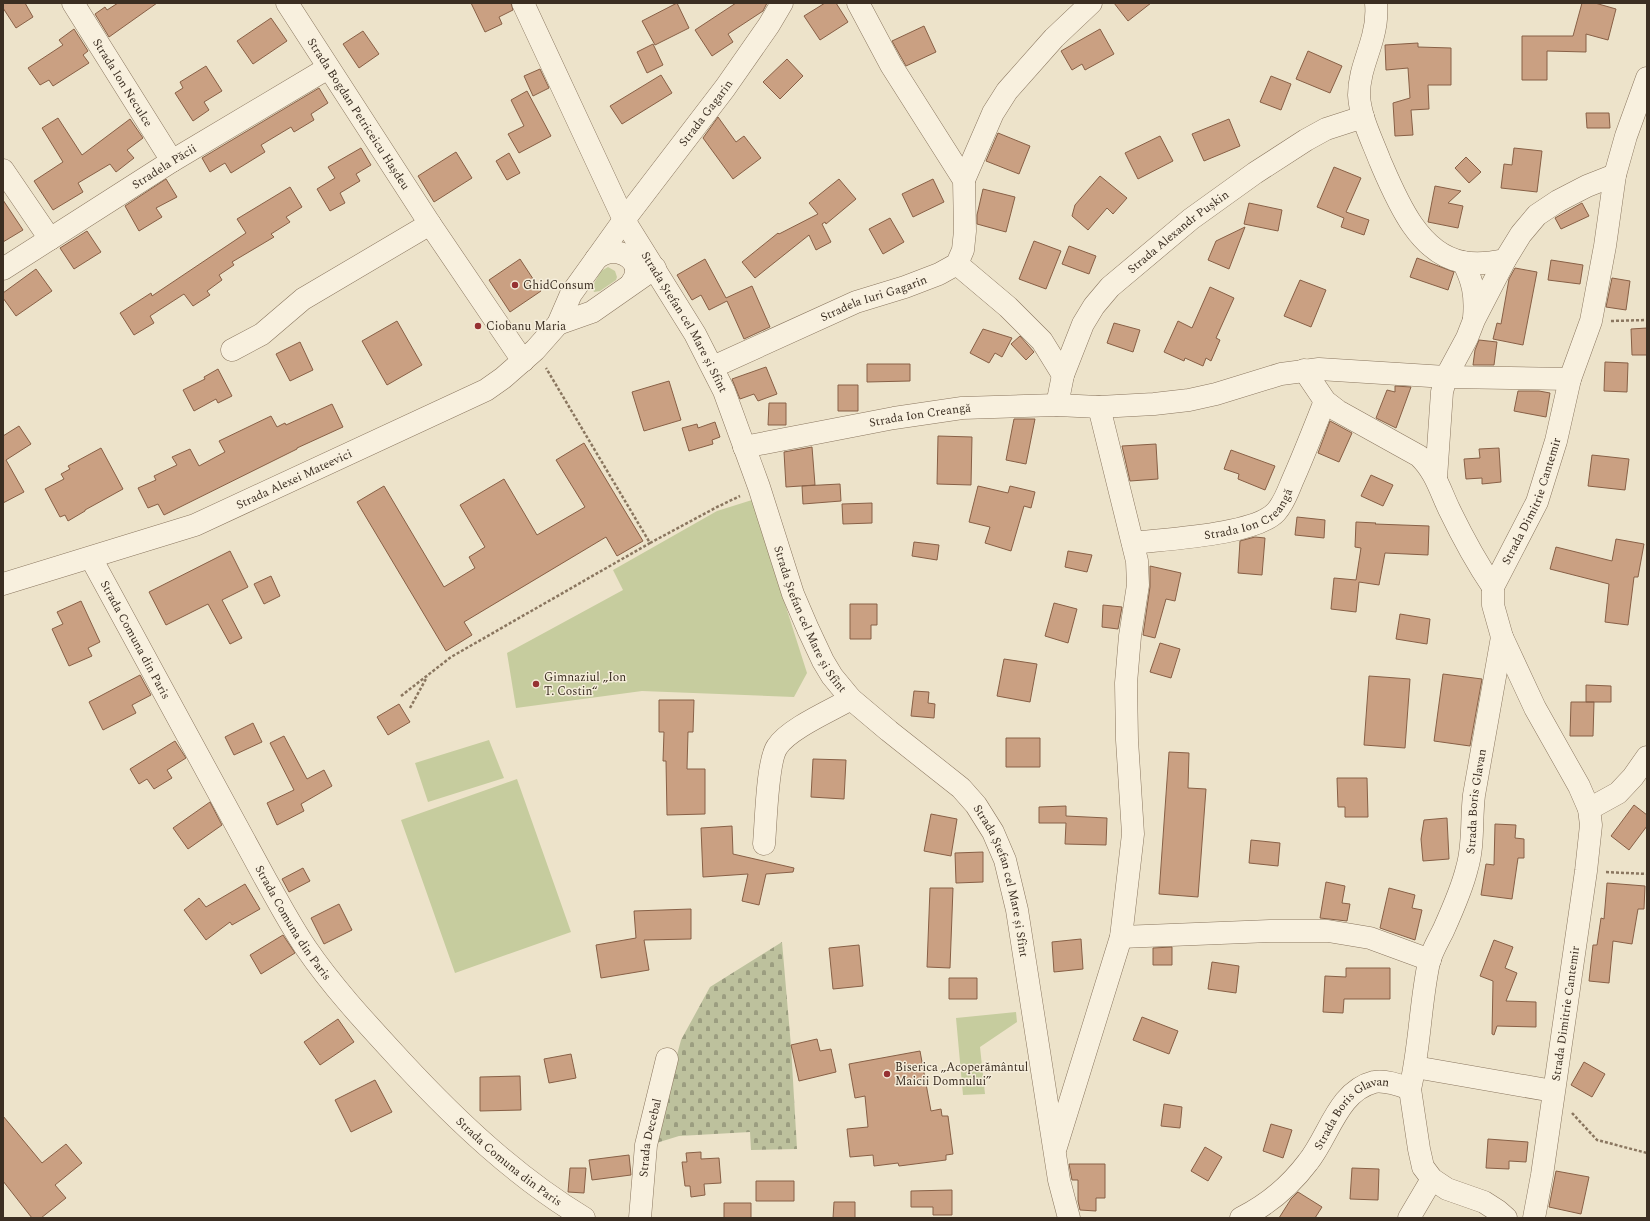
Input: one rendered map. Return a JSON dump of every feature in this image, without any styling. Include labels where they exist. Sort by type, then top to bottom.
[{"type":"street","name":"Strada Ion Neculce","points":[[73,3],[172,161]]},
{"type":"street","name":"Strada Bogdan Petriceicu Hașdeu","points":[[287,3],[430,224],[529,356]]},
{"type":"street","name":"Strada Ștefan cel Mare și Sfînt","points":[[523,3],[624,220],[696,334],[713,367],[724,392],[759,487],[793,594],[808,629],[832,676],[851,699],[889,732],[961,788],[976,805],[993,832],[1005,860],[1017,910],[1054,1152],[1059,1180],[1069,1218]]},
{"type":"street","name":"Strada Gagarin","points":[[558,324],[571,294],[624,220],[724,88],[769,25],[782,3]]},
{"type":"street","points":[[858,3],[891,65],[964,180]]},
{"type":"street","points":[[1063,375],[1042,341],[1008,307],[957,264],[963,250],[965,231],[964,180],[993,113],[1007,91],[1054,38],[1091,3]]},
{"type":"street","points":[[1376,3],[1377,18],[1374,36],[1360,77],[1359,96],[1363,117],[1389,183],[1410,223],[1441,253],[1463,262],[1482,264],[1505,260]]},
{"type":"street","name":"Stradela Păcii","points":[[3,269],[172,161],[328,68]]},
{"type":"street","name":"Strada Dimitrie Cantemir","points":[[1534,1218],[1542,1175],[1586,871],[1591,825],[1589,809],[1579,786],[1532,702],[1502,637],[1493,605],[1493,587],[1537,502],[1556,441],[1570,379],[1591,321],[1605,246],[1615,175],[1626,136],[1647,78]]},
{"type":"street","name":"Strada Alexandr Pușkin","points":[[1057,405],[1063,375],[1084,324],[1094,306],[1110,287],[1196,215],[1255,173],[1306,140],[1326,130],[1363,117]]},
{"type":"street","points":[[3,170],[50,239]]},
{"type":"street","points":[[1436,478],[1442,392],[1446,377],[1505,260],[1521,234],[1537,215],[1558,201],[1581,189],[1615,175]]},
{"type":"street","points":[[232,350],[262,334],[303,299],[430,224]]},
{"type":"street","points":[[596,259],[605,253],[610,252],[621,253],[628,256],[636,265],[634,280],[629,286]]},
{"type":"street","points":[[1463,262],[1470,276],[1476,302],[1474,320]]},
{"type":"street","name":"Stradela Iuri Gagarin","points":[[713,367],[856,302],[905,287],[939,274],[957,264]]},
{"type":"street","points":[[558,324],[592,312],[654,268]]},
{"type":"street","name":"Strada Alexei Mateevici","points":[[3,584],[195,525],[486,390],[529,356],[558,324]]},
{"type":"street","points":[[1304,370],[1325,401],[1338,412],[1419,456],[1427,464],[1436,478],[1449,509],[1472,555],[1493,587]]},
{"type":"street","name":"Strada Ion Creangă","points":[[744,447],[932,412],[962,408],[1057,405],[1099,407],[1154,404],[1189,400],[1216,394],[1281,374],[1304,370],[1350,370],[1446,377],[1570,379]]},
{"type":"street","name":"Strada Ion Creangă","points":[[1132,543],[1243,529],[1262,521],[1276,512],[1286,496],[1325,401]]},
{"type":"street","points":[[1054,1152],[1121,937],[1133,834],[1126,683],[1130,636],[1138,586],[1137,561],[1099,407]]},
{"type":"street","name":"Strada Comuna din Paris","points":[[91,558],[286,917],[306,948],[349,1004],[429,1091],[492,1151],[520,1174],[584,1218]]},
{"type":"street","name":"Strada Boris Glavan","points":[[1241,1218],[1266,1204],[1309,1162],[1334,1118],[1351,1095],[1363,1087],[1375,1082],[1390,1082],[1410,1088],[1415,1067],[1422,1000],[1430,960],[1458,896],[1468,868],[1472,838],[1474,795],[1502,637]]},
{"type":"street","points":[[764,844],[770,765],[776,747],[789,734],[851,699]]},
{"type":"street","points":[[1589,809],[1618,793],[1633,777],[1647,757]]},
{"type":"street","points":[[1121,937],[1270,931],[1328,931],[1370,938],[1430,960]]},
{"type":"street","name":"Strada Decebal","points":[[640,1218],[646,1145],[667,1059]]},
{"type":"street","points":[[1415,1067],[1553,1091]]},
{"type":"street","points":[[1410,1088],[1419,1150],[1424,1168],[1432,1179],[1448,1189],[1484,1202],[1506,1218]]},
{"type":"street","points":[[1409,1218],[1432,1179]]},
{"type":"path","points":[[1591,321],[1647,320]]},
{"type":"path","points":[[529,356],[650,543]]},
{"type":"path","points":[[401,696],[451,657],[650,543],[717,507],[759,487]]},
{"type":"path","points":[[410,708],[428,675]]},
{"type":"path","points":[[1586,871],[1647,874]]},
{"type":"path","points":[[1553,1091],[1597,1140],[1647,1153]]},
{"type":"green space","points":[[608,267],[615,271],[617,277],[616,280],[600,291],[594,292],[592,287],[601,271]]},
{"type":"green space","points":[[752,500],[807,673],[794,697],[642,691],[516,708],[507,653],[623,590],[613,570],[717,511]]},
{"type":"green space","points":[[489,740],[504,778],[428,802],[415,763]]},
{"type":"green space","points":[[517,779],[571,932],[455,973],[401,820]]},
{"type":"green space","points":[[782,942],[791,1046],[797,1149],[751,1150],[750,1132],[679,1136],[653,1144],[681,1040],[710,987]]},
{"type":"green space","points":[[1016,1012],[1017,1022],[980,1047],[985,1094],[963,1095],[956,1018]]},
{"type":"building","points":[[3,3],[25,3],[33,17],[16,28],[3,8]]},
{"type":"building","points":[[118,3],[157,3],[109,37],[95,14],[105,7],[107,10]]},
{"type":"building","points":[[471,3],[511,3],[513,10],[499,17],[502,24],[485,32]]},
{"type":"building","points":[[677,3],[689,28],[655,45],[642,21]]},
{"type":"building","points":[[736,3],[767,3],[763,11],[728,34],[733,42],[712,56],[695,30]]},
{"type":"building","points":[[825,3],[836,3],[848,22],[820,40],[804,16]]},
{"type":"building","points":[[1114,3],[1151,3],[1128,21]]},
{"type":"building","points":[[1582,3],[1595,3],[1616,9],[1608,40],[1586,34],[1586,52],[1547,51],[1547,80],[1522,80],[1522,36],[1573,36]]},
{"type":"building","points":[[271,18],[287,41],[253,64],[237,41]]},
{"type":"building","points":[[924,26],[936,52],[906,66],[892,41]]},
{"type":"building","points":[[74,29],[88,51],[83,55],[89,63],[53,86],[49,80],[40,85],[28,68],[63,45],[59,40]]},
{"type":"building","points":[[1100,29],[1114,54],[1085,70],[1082,64],[1072,70],[1061,51]]},
{"type":"building","points":[[363,31],[379,54],[359,68],[343,44]]},
{"type":"building","points":[[1418,43],[1418,47],[1451,48],[1451,85],[1428,85],[1429,109],[1411,110],[1413,135],[1395,136],[1393,103],[1410,98],[1408,68],[1386,70],[1385,45]]},
{"type":"building","points":[[653,44],[663,65],[647,73],[637,52]]},
{"type":"building","points":[[1308,51],[1342,66],[1330,93],[1296,79]]},
{"type":"building","points":[[787,59],[803,76],[780,99],[763,82]]},
{"type":"building","points":[[206,66],[222,91],[204,102],[209,110],[193,121],[175,93],[183,88],[180,82]]},
{"type":"building","points":[[540,69],[549,88],[533,96],[524,76]]},
{"type":"building","points":[[661,75],[672,93],[622,124],[610,106]]},
{"type":"building","points":[[1271,76],[1291,84],[1281,110],[1260,102]]},
{"type":"building","points":[[319,88],[328,103],[311,114],[314,120],[294,132],[291,127],[261,145],[265,152],[231,173],[225,163],[210,172],[202,158]]},
{"type":"building","points":[[527,91],[551,136],[519,153],[508,134],[524,126],[511,100]]},
{"type":"building","points":[[1586,113],[1609,113],[1610,128],[1587,128]]},
{"type":"building","points":[[718,117],[736,142],[744,136],[761,158],[733,179],[703,138]]},
{"type":"building","points":[[58,118],[82,155],[130,119],[143,138],[127,150],[134,158],[116,172],[110,164],[78,183],[83,192],[53,210],[34,181],[63,162],[42,128]]},
{"type":"building","points":[[1229,119],[1240,146],[1204,161],[1192,134]]},
{"type":"building","points":[[998,133],[1030,146],[1019,174],[986,161]]},
{"type":"building","points":[[1160,136],[1173,161],[1138,179],[1125,153]]},
{"type":"building","points":[[361,148],[371,165],[356,174],[360,181],[340,193],[345,203],[330,211],[317,189],[335,178],[328,167]]},
{"type":"building","points":[[1514,148],[1542,151],[1537,192],[1501,188],[1504,164],[1512,165]]},
{"type":"building","points":[[456,152],[472,178],[434,202],[418,176]]},
{"type":"building","points":[[509,153],[520,173],[507,180],[496,161]]},
{"type":"building","points":[[1466,157],[1481,172],[1469,183],[1455,168]]},
{"type":"building","points":[[1334,167],[1361,178],[1346,212],[1369,220],[1364,235],[1341,227],[1344,218],[1317,207]]},
{"type":"building","points":[[1100,176],[1127,198],[1113,214],[1107,208],[1088,230],[1072,216],[1075,205]]},
{"type":"building","points":[[166,179],[177,197],[156,208],[162,217],[139,231],[125,206]]},
{"type":"building","points":[[839,179],[856,199],[826,224],[825,222],[822,224],[831,242],[816,250],[809,235],[755,278],[742,262],[778,233],[779,234],[818,214],[809,203]]},
{"type":"building","points":[[933,179],[944,202],[913,217],[902,194]]},
{"type":"building","points":[[1435,186],[1461,191],[1448,203],[1463,206],[1458,228],[1428,222]]},
{"type":"building","points":[[290,187],[302,207],[286,217],[290,222],[271,234],[274,237],[232,262],[234,265],[219,275],[222,280],[207,291],[210,295],[193,306],[184,294],[150,316],[154,323],[134,335],[120,313],[151,293],[152,296],[246,233],[237,219]]},
{"type":"building","points":[[983,189],[1015,197],[1006,232],[977,224],[977,215]]},
{"type":"building","points":[[3,200],[23,230],[3,242]]},
{"type":"building","points":[[1249,203],[1282,210],[1278,231],[1244,224]]},
{"type":"building","points":[[1582,203],[1589,216],[1561,229],[1555,218]]},
{"type":"building","points":[[890,218],[904,242],[883,254],[869,229]]},
{"type":"building","points":[[1245,227],[1229,269],[1208,260],[1216,241]]},
{"type":"building","points":[[87,231],[101,252],[74,269],[60,248]]},
{"type":"building","points":[[1034,241],[1061,251],[1046,289],[1019,279]]},
{"type":"building","points":[[1069,246],[1096,256],[1089,274],[1062,264]]},
{"type":"building","points":[[1417,258],[1454,272],[1448,290],[1410,277]]},
{"type":"building","name":"GhidConsum","points":[[520,259],[541,291],[510,312],[489,280]]},
{"type":"building","points":[[705,259],[726,298],[752,286],[770,327],[744,339],[727,301],[709,310],[701,295],[692,300],[677,275]]},
{"type":"building","points":[[1551,260],[1583,265],[1580,284],[1548,280]]},
{"type":"building","points":[[1515,268],[1537,272],[1523,345],[1493,339],[1497,323],[1501,324],[1509,279]]},
{"type":"building","points":[[36,269],[52,291],[16,316],[3,298],[3,293]]},
{"type":"building","points":[[1612,278],[1630,281],[1626,310],[1606,307]]},
{"type":"building","points":[[1300,280],[1326,290],[1311,327],[1284,316]]},
{"type":"building","points":[[1210,287],[1234,298],[1216,338],[1220,340],[1211,361],[1206,358],[1203,366],[1185,358],[1184,361],[1164,352],[1178,321],[1192,328]]},
{"type":"building","points":[[397,321],[422,365],[387,385],[362,341]]},
{"type":"building","points":[[1114,323],[1140,330],[1133,352],[1107,343]]},
{"type":"building","points":[[1647,328],[1647,355],[1632,355],[1631,329]]},
{"type":"building","points":[[983,329],[1012,338],[1002,357],[995,353],[989,363],[970,353]]},
{"type":"building","points":[[1020,336],[1034,352],[1026,360],[1011,344]]},
{"type":"building","points":[[1479,340],[1497,342],[1494,365],[1473,365],[1475,350]]},
{"type":"building","points":[[300,342],[313,370],[290,381],[276,354]]},
{"type":"building","points":[[1605,362],[1628,363],[1627,392],[1604,391]]},
{"type":"building","points":[[867,364],[910,364],[910,381],[867,382]]},
{"type":"building","points":[[766,367],[777,394],[758,401],[754,394],[740,399],[732,379]]},
{"type":"building","points":[[218,369],[232,396],[218,403],[216,399],[194,411],[183,390],[205,379],[204,377]]},
{"type":"building","points":[[669,381],[681,420],[644,431],[632,392]]},
{"type":"building","points":[[838,385],[858,385],[858,411],[838,411]]},
{"type":"building","points":[[1395,386],[1411,387],[1396,428],[1376,418],[1387,390],[1395,392]]},
{"type":"building","points":[[1518,391],[1539,391],[1550,393],[1546,417],[1514,411]]},
{"type":"building","points":[[769,403],[786,403],[786,425],[768,425]]},
{"type":"building","points":[[332,404],[343,427],[297,448],[164,515],[158,504],[148,508],[138,488],[156,480],[154,476],[177,465],[172,457],[190,449],[199,466],[225,452],[219,441],[271,416],[277,427],[285,423],[286,425]]},
{"type":"building","points":[[1014,419],[1035,419],[1026,464],[1006,460]]},
{"type":"building","points":[[1330,421],[1352,433],[1339,462],[1318,453]]},
{"type":"building","points":[[715,422],[720,437],[712,440],[713,444],[689,451],[682,428],[697,424],[698,428]]},
{"type":"building","points":[[19,426],[31,444],[6,460],[24,492],[3,503],[3,436]]},
{"type":"building","points":[[938,436],[972,437],[971,485],[937,484]]},
{"type":"building","points":[[584,443],[643,541],[617,556],[606,537],[464,622],[472,635],[446,651],[357,502],[384,486],[444,587],[475,568],[469,557],[485,547],[460,505],[504,479],[537,535],[585,507],[556,460]]},
{"type":"building","points":[[1156,444],[1158,479],[1130,481],[1122,446]]},
{"type":"building","points":[[812,447],[815,485],[786,487],[784,452]]},
{"type":"building","points":[[101,448],[123,489],[68,521],[65,515],[60,517],[45,489],[64,479],[61,474],[70,469],[68,466]]},
{"type":"building","points":[[1499,448],[1501,482],[1482,484],[1482,478],[1466,479],[1464,459],[1480,458],[1479,449]]},
{"type":"building","points":[[1231,450],[1275,466],[1265,490],[1238,479],[1239,474],[1224,469]]},
{"type":"building","points":[[1592,455],[1629,459],[1625,490],[1588,486]]},
{"type":"building","points":[[1371,475],[1393,485],[1383,506],[1361,496]]},
{"type":"building","points":[[840,484],[841,501],[803,504],[802,486]]},
{"type":"building","points":[[978,486],[1008,493],[1010,486],[1035,492],[1031,508],[1024,506],[1011,551],[985,543],[990,527],[969,522]]},
{"type":"building","points":[[872,503],[872,523],[843,524],[842,504]]},
{"type":"building","points":[[1297,517],[1325,520],[1324,538],[1295,535]]},
{"type":"building","points":[[1356,522],[1429,526],[1428,555],[1385,553],[1379,585],[1359,582],[1356,612],[1331,609],[1334,578],[1356,580],[1361,548],[1355,547]]},
{"type":"building","points":[[1255,537],[1265,538],[1262,575],[1238,573],[1240,541]]},
{"type":"building","points":[[1616,539],[1644,544],[1638,577],[1634,577],[1628,625],[1605,622],[1609,584],[1550,569],[1556,547],[1612,561]]},
{"type":"building","points":[[914,542],[939,545],[937,560],[912,556]]},
{"type":"building","points":[[230,551],[248,587],[222,600],[242,638],[230,644],[208,604],[166,625],[149,592]]},
{"type":"building","points":[[1068,551],[1092,555],[1087,572],[1065,567]]},
{"type":"building","points":[[1150,566],[1181,573],[1175,601],[1166,599],[1155,638],[1143,635],[1150,587]]},
{"type":"building","points":[[271,576],[280,596],[264,604],[254,584]]},
{"type":"building","points":[[81,601],[100,642],[88,648],[92,656],[69,666],[52,629],[63,624],[57,612]]},
{"type":"building","points":[[1054,603],[1077,609],[1068,643],[1045,636]]},
{"type":"building","points":[[850,604],[877,604],[877,625],[871,625],[871,639],[850,639]]},
{"type":"building","points":[[1103,605],[1122,607],[1118,629],[1102,627]]},
{"type":"building","points":[[1400,614],[1430,619],[1427,644],[1396,639]]},
{"type":"building","points":[[1160,643],[1180,649],[1171,678],[1150,672]]},
{"type":"building","points":[[1004,659],[1037,664],[1030,702],[997,696]]},
{"type":"building","points":[[1443,674],[1482,679],[1470,746],[1434,741]]},
{"type":"building","points":[[140,675],[151,695],[132,705],[136,713],[103,730],[89,702]]},
{"type":"building","points":[[1369,676],[1410,679],[1405,748],[1364,745]]},
{"type":"building","points":[[1586,685],[1611,686],[1611,702],[1586,702]]},
{"type":"building","points":[[914,691],[929,692],[928,703],[935,704],[934,718],[911,716]]},
{"type":"building","points":[[659,700],[694,700],[693,732],[688,732],[687,769],[705,769],[705,814],[667,815],[666,761],[663,761],[664,732],[659,732]]},
{"type":"building","points":[[1571,702],[1594,702],[1593,736],[1570,736]]},
{"type":"building","points":[[399,704],[410,722],[388,735],[377,717]]},
{"type":"building","points":[[253,723],[262,742],[234,755],[225,737]]},
{"type":"building","points":[[284,736],[307,779],[324,770],[332,786],[301,804],[304,811],[277,825],[267,803],[294,790],[270,743]]},
{"type":"building","points":[[1006,738],[1040,738],[1040,767],[1006,767]]},
{"type":"building","points":[[175,741],[186,758],[167,770],[172,778],[154,789],[147,779],[139,784],[130,769]]},
{"type":"building","points":[[1169,752],[1189,753],[1188,788],[1206,789],[1198,897],[1159,894]]},
{"type":"building","points":[[813,759],[846,760],[844,799],[811,797]]},
{"type":"building","points":[[1337,778],[1367,778],[1368,817],[1345,817],[1345,807],[1338,807]]},
{"type":"building","points":[[210,802],[222,825],[188,849],[173,828]]},
{"type":"building","points":[[1634,805],[1647,815],[1647,826],[1629,850],[1611,836]]},
{"type":"building","points":[[1066,806],[1066,816],[1107,818],[1106,845],[1065,844],[1066,823],[1039,823],[1039,807]]},
{"type":"building","points":[[931,814],[957,819],[951,856],[924,851]]},
{"type":"building","points":[[1447,818],[1449,859],[1423,861],[1421,839],[1424,820]]},
{"type":"building","points":[[1495,824],[1516,825],[1515,838],[1524,839],[1524,858],[1518,858],[1512,899],[1481,895],[1486,864],[1494,865]]},
{"type":"building","points":[[732,826],[733,854],[794,868],[793,872],[766,874],[759,905],[742,901],[748,874],[703,877],[701,828]]},
{"type":"building","points":[[1251,840],[1280,843],[1278,866],[1249,863]]},
{"type":"building","points":[[983,852],[983,882],[956,883],[955,853]]},
{"type":"building","points":[[303,868],[310,881],[289,892],[282,879]]},
{"type":"building","points":[[1326,882],[1345,886],[1342,903],[1350,904],[1347,921],[1320,918]]},
{"type":"building","points":[[1607,883],[1645,886],[1644,909],[1638,909],[1632,944],[1613,941],[1609,983],[1589,981],[1593,945],[1597,945],[1601,918],[1604,919]]},
{"type":"building","points":[[245,884],[260,909],[232,925],[230,922],[206,940],[184,910],[199,898],[206,907]]},
{"type":"building","points":[[930,888],[953,888],[950,968],[927,967]]},
{"type":"building","points":[[1389,888],[1415,895],[1412,908],[1422,910],[1415,940],[1380,928]]},
{"type":"building","points":[[339,904],[352,930],[324,944],[311,918]]},
{"type":"building","points":[[691,909],[691,939],[644,940],[649,970],[601,978],[596,945],[636,938],[634,911]]},
{"type":"building","points":[[283,935],[295,953],[261,974],[250,955]]},
{"type":"building","points":[[1081,939],[1083,969],[1054,972],[1052,942]]},
{"type":"building","points":[[1494,940],[1513,947],[1505,968],[1517,973],[1506,1001],[1536,1002],[1536,1027],[1497,1026],[1494,1035],[1492,1034],[1493,981],[1480,976]]},
{"type":"building","points":[[859,945],[863,986],[833,989],[829,948]]},
{"type":"building","points":[[1172,947],[1172,965],[1153,965],[1153,948]]},
{"type":"building","points":[[1212,962],[1239,966],[1236,993],[1208,989]]},
{"type":"building","points":[[1346,968],[1390,968],[1390,999],[1344,999],[1343,1013],[1323,1012],[1325,976],[1346,977]]},
{"type":"building","points":[[949,978],[977,978],[977,999],[949,999]]},
{"type":"building","points":[[1142,1017],[1178,1031],[1169,1054],[1133,1040]]},
{"type":"building","points":[[338,1019],[354,1042],[320,1065],[304,1042]]},
{"type":"building","points":[[817,1039],[820,1051],[831,1049],[836,1072],[799,1081],[791,1045]]},
{"type":"building","points":[[920,1051],[931,1111],[941,1109],[942,1116],[948,1116],[953,1154],[946,1155],[946,1160],[899,1166],[898,1163],[874,1166],[873,1155],[850,1157],[847,1129],[868,1127],[865,1096],[855,1098],[849,1064]]},
{"type":"building","points":[[571,1054],[576,1078],[549,1083],[544,1059]]},
{"type":"building","points":[[1584,1062],[1605,1074],[1592,1097],[1571,1085]]},
{"type":"building","points":[[520,1076],[521,1110],[480,1111],[480,1077]]},
{"type":"building","points":[[375,1080],[392,1112],[351,1132],[335,1100]]},
{"type":"building","points":[[1164,1104],[1182,1107],[1180,1128],[1161,1126]]},
{"type":"building","points":[[3,1116],[42,1163],[66,1144],[82,1163],[55,1185],[66,1198],[41,1218],[32,1218],[3,1181]]},
{"type":"building","points":[[1271,1124],[1292,1130],[1283,1158],[1263,1151]]},
{"type":"building","points":[[1488,1139],[1528,1142],[1526,1162],[1509,1161],[1509,1169],[1486,1168]]},
{"type":"building","points":[[1205,1147],[1222,1157],[1208,1181],[1191,1171]]},
{"type":"building","points":[[701,1152],[701,1159],[719,1158],[721,1183],[704,1184],[705,1195],[691,1197],[690,1186],[685,1186],[682,1162],[687,1162],[686,1153]]},
{"type":"building","points":[[629,1155],[631,1175],[592,1180],[589,1160]]},
{"type":"building","points":[[1069,1164],[1105,1164],[1105,1198],[1096,1198],[1096,1211],[1080,1210],[1078,1201],[1078,1180],[1072,1180]]},
{"type":"building","points":[[570,1168],[586,1168],[584,1193],[568,1192]]},
{"type":"building","points":[[1352,1168],[1379,1169],[1378,1200],[1350,1199]]},
{"type":"building","points":[[1556,1171],[1589,1177],[1581,1214],[1549,1207]]},
{"type":"building","points":[[756,1181],[794,1181],[794,1201],[756,1201]]},
{"type":"building","points":[[952,1190],[952,1215],[933,1215],[933,1207],[911,1207],[911,1191]]},
{"type":"building","points":[[1298,1192],[1322,1207],[1315,1218],[1279,1218],[1291,1199]]},
{"type":"building","points":[[834,1202],[855,1202],[855,1218],[833,1218]]},
{"type":"building","points":[[724,1203],[751,1203],[751,1218],[724,1218]]},
{"type":"place","name":"GhidConsum","points":[[515,285]]},
{"type":"place","name":"Ciobanu Maria","points":[[478,326]]},
{"type":"place","name":"Gimnaziul „Ion T. Costin“","points":[[536,684]]},
{"type":"place","name":"Biserica „Acoperământul Maicii Domnului”","points":[[887,1074]]}]
